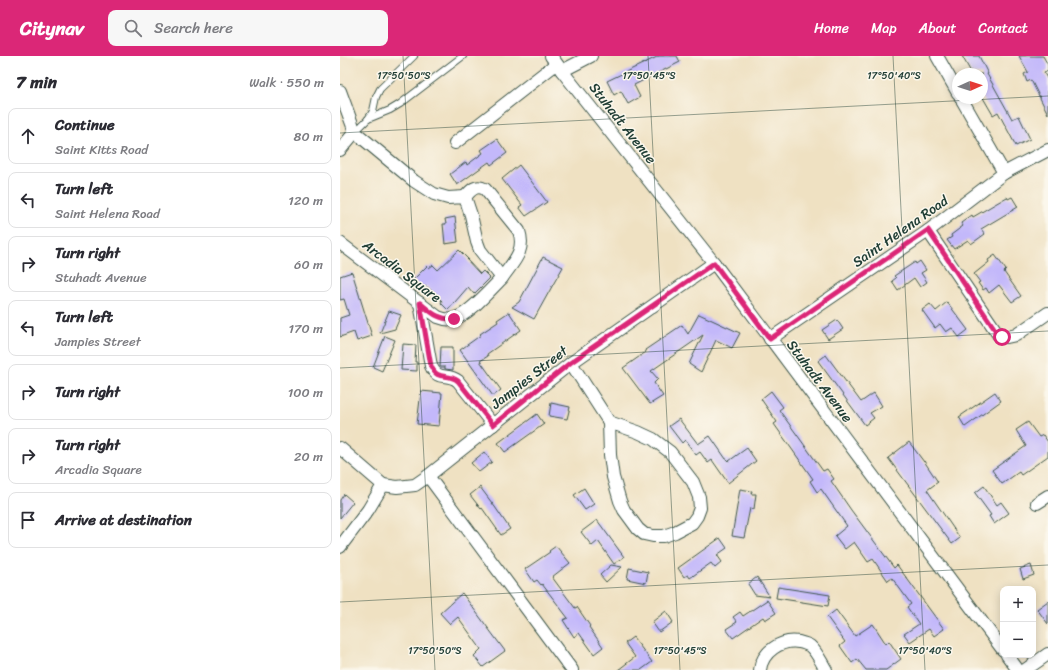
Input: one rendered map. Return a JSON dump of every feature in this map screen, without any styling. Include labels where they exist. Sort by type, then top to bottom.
[{"type":"street","points":[[455,143],[556,63],[591,56]]},
{"type":"street","points":[[937,56],[952,82]]},
{"type":"street","name":"Stuhadt Avenue","points":[[556,63],[714,263],[1000,646]]},
{"type":"street","points":[[340,91],[355,132],[414,181],[434,194],[448,198],[465,197],[480,250],[502,278]]},
{"type":"street","points":[[964,104],[1004,173]]},
{"type":"street","points":[[340,150],[355,132]]},
{"type":"street","name":"Saint Helena Road","points":[[770,339],[928,230],[1004,173],[1048,150]]},
{"type":"street","name":"Arcadia Square","points":[[340,243],[438,317],[446,320],[454,319],[463,315],[484,297],[502,278],[518,255],[522,239],[519,231],[485,189],[476,187],[470,190],[465,197]]},
{"type":"street","points":[[928,230],[998,334],[1002,337],[1016,335],[1048,313]]},
{"type":"street","name":"Jampies Street","points":[[383,485],[397,487],[415,485],[570,363],[714,263]]},
{"type":"street","points":[[420,303],[433,372],[439,376],[455,378],[493,425]]},
{"type":"street","points":[[570,363],[609,422],[610,455],[613,477],[624,510],[638,530],[644,534],[664,536],[692,523],[700,508],[699,497],[693,482],[670,452],[653,439],[609,422]]},
{"type":"street","points":[[340,448],[383,485],[368,510],[340,547]]},
{"type":"street","points":[[428,476],[572,670]]},
{"type":"street","points":[[1037,503],[1048,496]]},
{"type":"street","points":[[760,670],[761,663],[774,647],[785,643],[794,642],[805,643],[814,650],[826,670]]},
{"type":"street","points":[[1025,670],[1048,654]]},
{"type":"street","points":[[1009,658],[1018,670]]},
{"type":"lane","points":[[355,132],[368,119],[373,111],[376,97],[380,89],[414,56]]},
{"type":"lane","points":[[368,119],[400,104],[463,56]]},
{"type":"building","points":[[659,56],[677,56],[680,62],[634,85],[640,97],[628,104],[621,91],[614,95],[607,81]]},
{"type":"building","points":[[962,56],[979,56],[985,68],[969,68]]},
{"type":"building","points":[[1019,56],[1043,56],[1048,65],[1048,71],[1044,73],[1048,80],[1048,114],[1031,80],[1027,82],[1024,74],[1028,72]]},
{"type":"building","points":[[988,76],[1012,119],[1019,116],[1030,139],[1016,146],[998,112],[993,115],[987,104],[988,104]]},
{"type":"building","points":[[497,139],[507,153],[491,165],[489,162],[457,185],[450,174],[466,162],[467,165],[483,153],[481,150]]},
{"type":"building","points":[[519,165],[547,202],[526,216],[519,207],[522,205],[502,179]]},
{"type":"building","points":[[1007,197],[1008,199],[1012,197],[1018,207],[981,229],[985,234],[971,244],[968,240],[954,249],[947,240],[963,226],[961,223],[972,215],[973,217]]},
{"type":"building","points":[[455,217],[458,242],[445,244],[443,224],[446,224],[445,219]]},
{"type":"building","points":[[459,250],[480,274],[483,271],[490,278],[474,294],[468,287],[448,310],[441,303],[442,301],[426,286],[422,289],[413,280],[427,266],[429,268],[433,265],[438,270]]},
{"type":"building","points":[[995,255],[1006,270],[1004,272],[1021,296],[1012,302],[999,285],[989,293],[986,288],[983,290],[978,283],[980,282],[974,274]]},
{"type":"building","points":[[543,257],[563,267],[534,319],[512,307],[519,302]]},
{"type":"building","points":[[920,261],[926,270],[921,273],[927,282],[920,287],[914,278],[898,290],[892,281],[896,278],[894,276],[915,262],[916,264]]},
{"type":"building","points":[[352,272],[372,336],[357,341],[354,332],[340,337],[340,318],[349,315],[344,299],[340,300],[340,276]]},
{"type":"building","points":[[947,302],[968,330],[959,337],[952,328],[946,332],[940,324],[935,328],[922,310],[930,304],[936,311]]},
{"type":"building","points":[[389,311],[401,315],[395,329],[380,333]]},
{"type":"building","points":[[509,312],[521,330],[487,354],[488,356],[480,361],[501,390],[493,396],[460,350]]},
{"type":"building","points":[[699,314],[740,333],[732,348],[716,340],[701,372],[689,364],[703,335],[651,371],[658,379],[654,383],[663,396],[650,404],[623,368],[646,352],[645,350],[682,325],[688,334]]},
{"type":"building","points":[[837,320],[843,329],[828,339],[822,330]]},
{"type":"building","points":[[385,336],[395,340],[382,371],[373,367]]},
{"type":"building","points":[[403,344],[416,345],[415,362],[417,362],[417,371],[401,370]]},
{"type":"building","points":[[441,347],[453,347],[453,370],[440,367]]},
{"type":"building","points":[[826,355],[861,402],[874,393],[882,406],[870,413],[874,418],[865,425],[818,361]]},
{"type":"building","points":[[421,391],[442,393],[439,426],[417,424]]},
{"type":"building","points":[[771,391],[783,407],[779,410],[823,471],[827,469],[834,479],[831,481],[851,510],[894,568],[897,565],[944,629],[934,636],[929,629],[910,642],[904,634],[919,624],[907,607],[911,604],[892,578],[888,581],[873,559],[868,562],[854,542],[845,549],[835,536],[847,526],[821,489],[817,492],[810,481],[813,479],[774,424],[777,422],[761,399]]},
{"type":"building","points":[[995,392],[1001,401],[965,427],[959,417]]},
{"type":"building","points":[[551,403],[570,407],[567,419],[549,416]]},
{"type":"building","points":[[537,414],[544,424],[505,452],[498,443]]},
{"type":"building","points":[[679,419],[698,444],[710,436],[729,461],[747,448],[756,461],[728,483],[712,460],[708,463],[700,452],[696,455],[685,440],[682,443],[669,426]]},
{"type":"building","points":[[1028,422],[1039,437],[1043,435],[1048,442],[1048,456],[1021,475],[1019,472],[1002,484],[992,470],[1026,446],[1016,430]]},
{"type":"building","points":[[909,442],[938,482],[927,490],[960,538],[952,544],[888,458]]},
{"type":"building","points":[[484,452],[492,462],[479,472],[471,463]]},
{"type":"building","points":[[984,486],[997,505],[1001,502],[1009,513],[994,524],[989,516],[991,515],[975,493]]},
{"type":"building","points":[[480,487],[510,529],[501,535],[482,508],[481,509],[470,495]]},
{"type":"building","points":[[584,488],[594,504],[585,510],[574,495]]},
{"type":"building","points":[[740,489],[752,491],[751,494],[756,494],[754,509],[750,508],[744,538],[732,536]]},
{"type":"building","points":[[344,494],[353,502],[340,518],[340,500]]},
{"type":"building","points":[[597,520],[624,557],[614,564],[598,541],[592,546],[581,532]]},
{"type":"building","points":[[720,538],[727,548],[717,555],[722,562],[715,568],[711,563],[690,578],[688,575],[684,577],[678,568]]},
{"type":"building","points":[[556,546],[570,563],[552,577],[575,608],[577,607],[603,647],[594,654],[579,633],[574,637],[563,620],[568,618],[542,584],[541,585],[537,580],[534,582],[525,569],[550,552],[549,551]]},
{"type":"building","points":[[611,565],[622,567],[606,582],[600,575]]},
{"type":"building","points":[[1031,565],[1034,575],[1023,579],[1020,569]]},
{"type":"building","points":[[629,568],[648,572],[646,583],[627,579]]},
{"type":"building","points":[[757,577],[770,597],[755,595],[748,584]]},
{"type":"building","points":[[778,587],[830,595],[828,606],[776,598]]},
{"type":"building","points":[[462,593],[505,651],[483,667],[474,656],[481,649],[458,617],[450,624],[440,613]]},
{"type":"building","points":[[767,600],[776,613],[765,620],[763,617],[733,638],[726,629],[737,622],[733,617],[740,612],[743,616]]},
{"type":"building","points":[[1048,601],[1048,624],[1037,609]]},
{"type":"building","points":[[836,610],[855,636],[873,624],[886,644],[889,641],[901,659],[886,670],[866,670],[857,659],[852,663],[840,646],[845,642],[827,617]]},
{"type":"building","points":[[666,611],[673,622],[659,632],[652,622]]},
{"type":"building","points":[[633,637],[652,662],[641,670],[618,670],[635,657],[625,643]]},
{"type":"route","points":[[454,319],[446,320],[438,317],[420,303],[433,372],[439,376],[455,378],[493,425],[570,363],[714,263],[770,339],[928,230],[998,334],[1002,337]]}]
